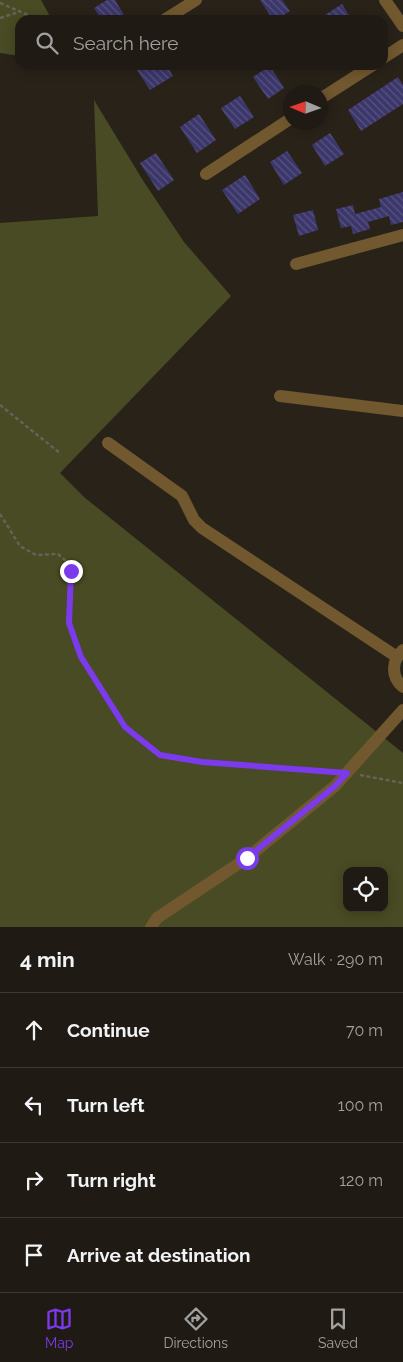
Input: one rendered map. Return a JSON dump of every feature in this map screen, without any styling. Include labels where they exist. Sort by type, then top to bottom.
[{"type":"street","points":[[172,15],[196,0]]},
{"type":"street","points":[[385,0],[403,26]]},
{"type":"street","points":[[388,55],[403,45]]},
{"type":"street","points":[[328,94],[365,70]]},
{"type":"street","points":[[206,174],[283,124]]},
{"type":"street","points":[[296,264],[403,235]]},
{"type":"street","points":[[280,396],[403,411]]},
{"type":"street","points":[[108,443],[182,496],[194,520],[202,528],[400,654],[394,662],[394,675],[403,687]]},
{"type":"street","points":[[152,927],[157,918],[247,858],[335,786],[403,710]]},
{"type":"path","points":[[0,3],[28,15]]},
{"type":"path","points":[[0,18],[20,12]]},
{"type":"path","points":[[0,405],[61,454]]},
{"type":"path","points":[[0,514],[20,546],[36,555],[58,554],[67,562],[71,571],[69,623],[81,657],[125,727],[160,755],[202,762],[347,773],[403,783]]},
{"type":"green space","points":[[0,0],[41,0],[49,15],[15,15],[15,55],[0,53]]},
{"type":"green space","points":[[94,100],[144,182],[184,242],[231,296],[60,473],[84,497],[403,753],[403,927],[0,927],[0,223],[98,216]]},
{"type":"building","points":[[107,0],[115,0],[124,15],[99,15],[94,8]]},
{"type":"building","points":[[260,0],[282,0],[290,11],[284,15],[270,15]]},
{"type":"building","points":[[342,4],[349,15],[325,15]]},
{"type":"building","points":[[137,70],[169,70],[173,76],[150,90]]},
{"type":"building","points":[[264,70],[273,70],[283,89],[268,99],[253,77]]},
{"type":"building","points":[[398,77],[403,85],[403,104],[361,131],[348,110]]},
{"type":"building","points":[[240,96],[254,117],[235,129],[221,108]]},
{"type":"building","points":[[199,114],[216,140],[197,153],[180,127]]},
{"type":"building","points":[[330,133],[344,154],[325,166],[312,145]]},
{"type":"building","points":[[287,151],[302,173],[284,185],[270,162]]},
{"type":"building","points":[[156,153],[174,180],[158,191],[140,163]]},
{"type":"building","points":[[245,175],[260,199],[238,214],[222,190]]},
{"type":"building","points":[[403,192],[403,222],[391,225],[389,216],[368,222],[370,229],[353,234],[351,226],[341,228],[336,209],[353,205],[355,214],[381,207],[379,199]]},
{"type":"building","points":[[313,210],[318,230],[299,236],[293,215]]},
{"type":"route","points":[[71,571],[69,623],[81,657],[125,727],[160,755],[202,762],[347,773],[335,786],[247,858]]}]
